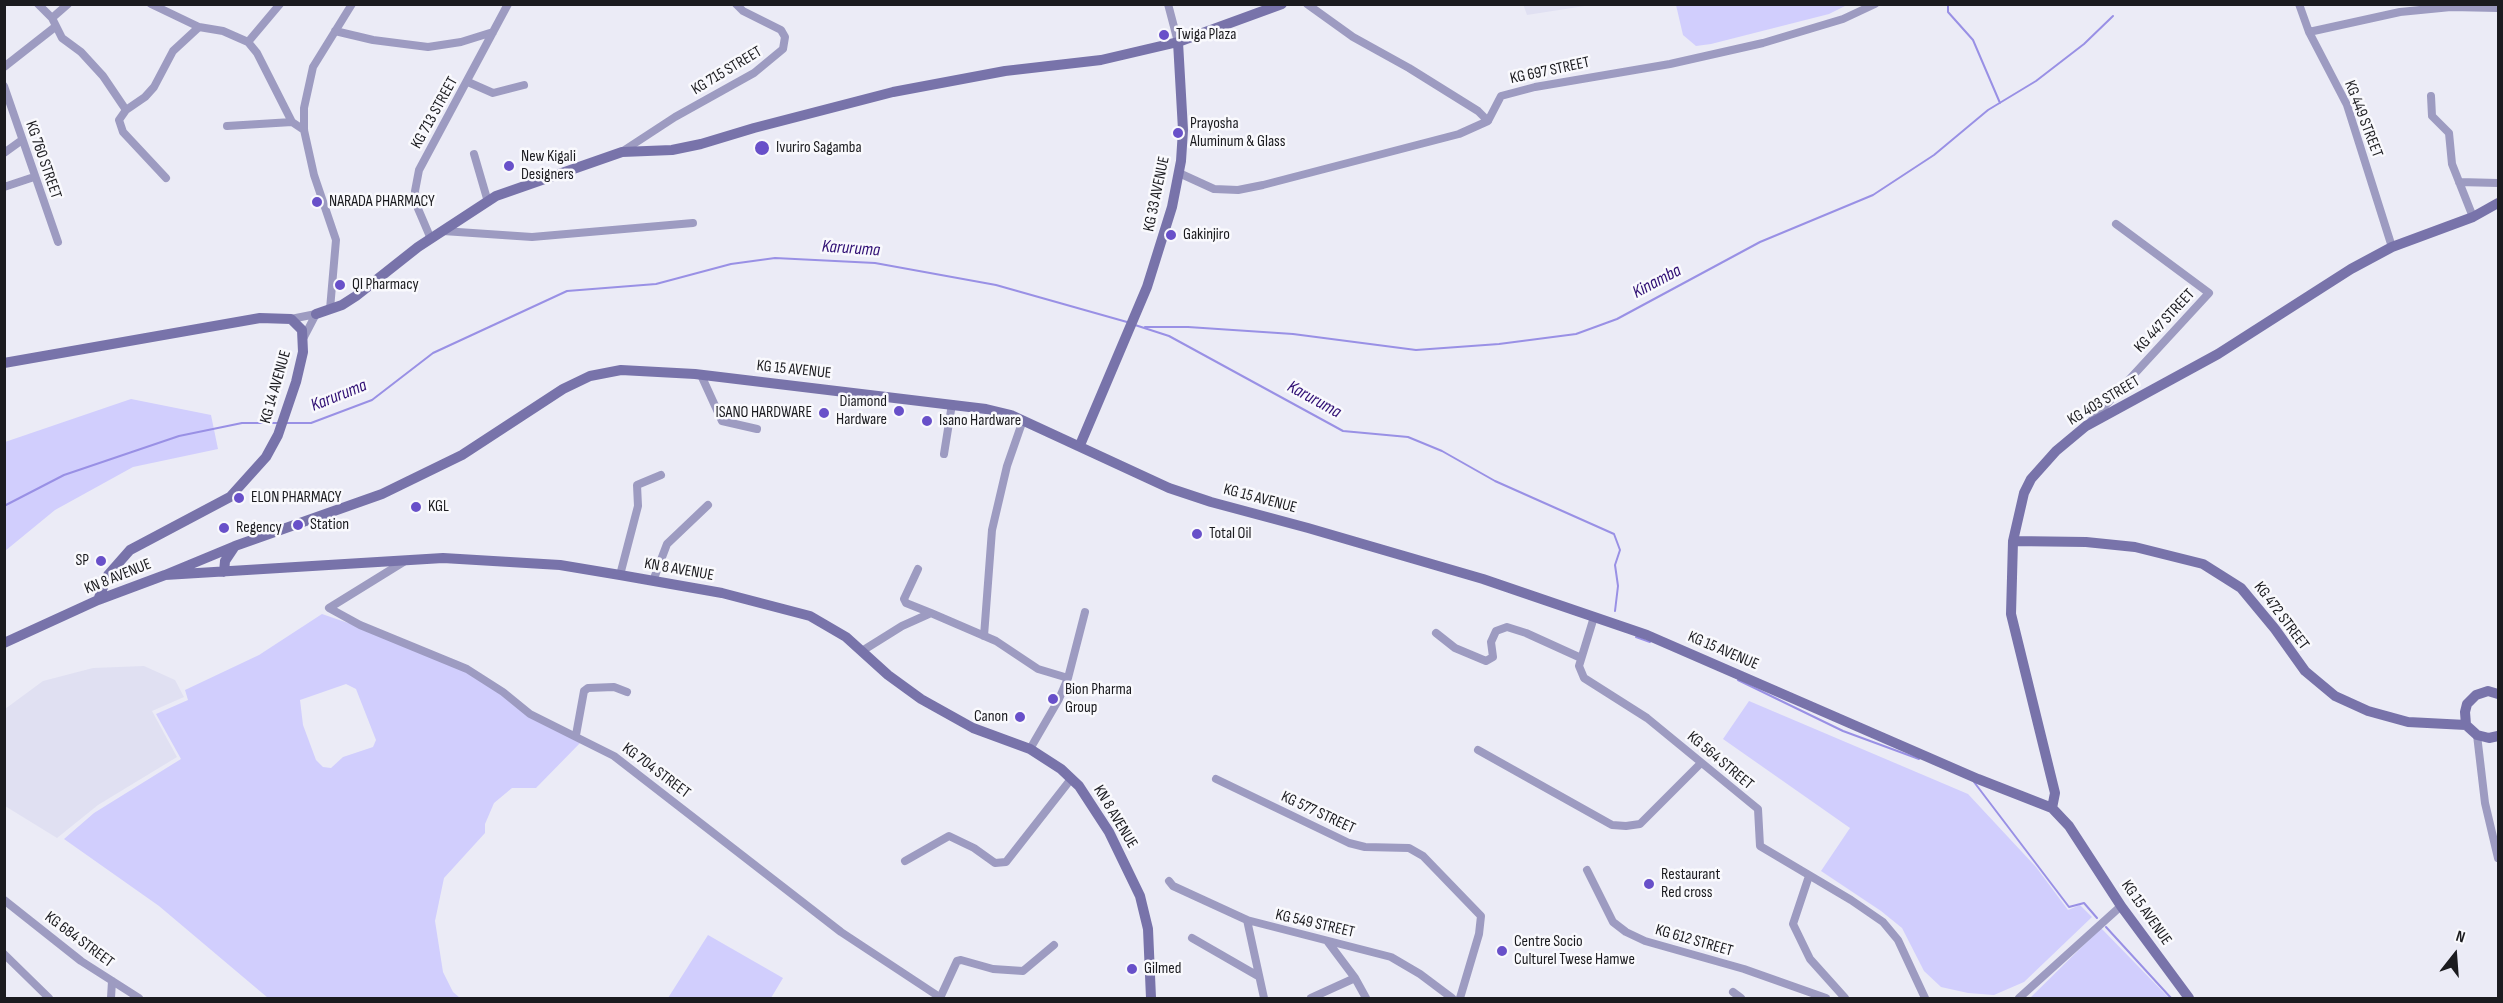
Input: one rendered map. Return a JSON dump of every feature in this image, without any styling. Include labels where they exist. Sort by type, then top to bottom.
[{"type":"main road","points":[[316,314],[356,296],[431,239],[488,202],[554,174],[622,152],[672,150],[701,144],[893,92],[1005,71],[1101,60],[1178,42],[1282,4]]},
{"type":"main road","name":"KG 33 AVENUE","points":[[1080,445],[1147,288],[1167,224],[1179,172],[1183,130],[1178,42]]},
{"type":"main road","name":"KG 403 STREET","points":[[2052,808],[2055,793],[2010,614],[2013,541],[2027,485],[2056,451],[2086,426],[2218,354],[2296,306],[2326,284],[2392,247],[2473,217],[2499,203]]},
{"type":"main road","points":[[4,363],[260,318],[291,319]]},
{"type":"main road","name":"KG 14 AVENUE","points":[[98,600],[108,575],[130,550],[230,497],[255,471],[278,435],[296,382],[304,338],[299,325],[291,319]]},
{"type":"main road","name":"KG 15 AVENUE","points":[[165,575],[215,554],[382,494],[430,472],[480,444],[563,389],[590,376],[621,370],[651,369],[986,409],[1023,420],[1169,488],[1483,579],[1657,639],[1978,779],[2052,808],[2069,826],[2121,906],[2189,999]]},
{"type":"main road","name":"KG 472 STREET","points":[[2013,541],[2086,542],[2117,545],[2163,552],[2203,564],[2226,576],[2250,596],[2295,660],[2323,688],[2351,705],[2380,715],[2408,722],[2466,725]]},
{"type":"main road","points":[[233,548],[242,570]]},
{"type":"main road","points":[[224,572],[225,561],[233,548]]},
{"type":"main road","points":[[209,572],[215,554]]},
{"type":"main road","name":"KN 8 AVENUE","points":[[4,643],[98,600],[165,575],[443,558],[507,561],[620,575],[722,593],[810,616],[833,627],[888,675],[944,714],[1002,741],[1029,749],[1071,779],[1109,832],[1140,896],[1148,929],[1151,999]]},
{"type":"main road","points":[[2494,737],[2477,735],[2466,725],[2465,712],[2467,704],[2476,695],[2488,692],[2499,694]]},
{"type":"main road","points":[[2444,724],[2465,712]]},
{"type":"street","points":[[38,4],[52,18],[55,27],[103,76],[126,110]]},
{"type":"street","points":[[52,18],[68,4]]},
{"type":"street","points":[[151,4],[199,27],[223,31],[248,42],[257,53],[292,122],[304,130]]},
{"type":"street","points":[[248,42],[280,4]]},
{"type":"street","points":[[330,309],[336,240],[319,193],[304,130],[306,93],[313,66],[352,4]]},
{"type":"street","name":"KG 713 STREET","points":[[431,239],[419,216],[416,181],[419,170],[508,4]]},
{"type":"street","name":"KG 715 STREET","points":[[622,152],[675,117],[754,73],[783,49],[785,37],[781,30],[743,11],[736,4]]},
{"type":"street","points":[[1168,4],[1178,42]]},
{"type":"street","points":[[1179,172],[1214,189],[1238,190],[1459,134],[1488,121],[1478,111],[1353,37],[1307,4]]},
{"type":"street","name":"KG 697 STREET","points":[[1488,121],[1501,96],[1535,87],[1670,64],[1763,43],[1843,18],[1875,4]]},
{"type":"street","name":"KG 449 STREET","points":[[2299,4],[2309,32],[2347,105],[2392,247]]},
{"type":"street","points":[[2309,32],[2400,12],[2451,8],[2499,9]]},
{"type":"street","points":[[4,67],[55,27]]},
{"type":"street","points":[[166,178],[123,132],[119,120],[126,110],[145,97],[154,87],[173,51],[199,27]]},
{"type":"street","points":[[335,32],[373,40],[428,47],[462,42],[493,32]]},
{"type":"street","points":[[468,82],[493,93],[524,84]]},
{"type":"street","name":"KG 760 STREET","points":[[4,86],[58,242]]},
{"type":"street","points":[[2431,96],[2432,116],[2449,133],[2452,164],[2473,217]]},
{"type":"street","points":[[227,126],[292,122]]},
{"type":"street","points":[[4,153],[22,141]]},
{"type":"street","points":[[474,154],[488,202]]},
{"type":"street","points":[[4,187],[34,177]]},
{"type":"street","points":[[2459,182],[2499,183]]},
{"type":"street","points":[[443,231],[532,237],[693,224]]},
{"type":"street","name":"KG 447 STREET","points":[[2086,426],[2209,292],[2116,224]]},
{"type":"street","points":[[291,319],[316,314]]},
{"type":"street","points":[[304,338],[316,314]]},
{"type":"street","points":[[701,375],[722,421],[757,429]]},
{"type":"street","points":[[944,454],[951,404]]},
{"type":"street","points":[[984,636],[992,530],[1007,466],[1023,420]]},
{"type":"street","points":[[620,575],[638,506],[635,490],[637,485],[661,475]]},
{"type":"street","points":[[653,581],[667,544],[708,505]]},
{"type":"street","name":"KG 704 STREET","points":[[405,561],[329,608],[360,625],[467,669],[503,692],[530,714],[614,756],[841,932],[940,998]]},
{"type":"street","points":[[918,569],[904,599],[906,603],[984,636],[1012,651],[1038,669],[1068,678]]},
{"type":"street","points":[[1029,749],[1059,699],[1068,678],[1085,612]]},
{"type":"street","points":[[862,651],[902,626],[931,613]]},
{"type":"street","points":[[1436,633],[1455,648],[1486,661],[1493,657],[1491,642],[1496,631],[1507,627],[1526,633],[1581,658],[1594,617]]},
{"type":"street","name":"KG 564 STREET","points":[[1581,658],[1579,666],[1584,678],[1647,718],[1700,764],[1758,809],[1760,846],[1851,900],[1892,931],[1925,999]]},
{"type":"street","points":[[576,735],[584,691],[588,688],[614,687],[627,692]]},
{"type":"street","points":[[2477,735],[2482,762],[2485,803],[2499,858]]},
{"type":"street","points":[[2482,762],[2494,737]]},
{"type":"street","points":[[1478,750],[1612,825],[1626,826],[1640,824],[1700,764]]},
{"type":"street","points":[[905,861],[949,836],[974,848],[995,863],[1006,862],[1071,779]]},
{"type":"street","name":"KG 577 STREET","points":[[1215,779],[1349,843],[1365,847],[1409,848],[1423,856],[1481,916],[1479,934],[1460,999]]},
{"type":"street","name":"KG 612 STREET","points":[[1587,870],[1613,922],[1626,932],[1645,941],[1744,969],[1826,999]]},
{"type":"street","points":[[1809,876],[1794,914],[1793,924],[1810,959],[1845,999]]},
{"type":"street","name":"KG 549 STREET","points":[[1169,881],[1173,886],[1247,920],[1391,957],[1420,974],[1452,999]]},
{"type":"street","name":"KG 684 STREET","points":[[4,900],[139,999]]},
{"type":"street","points":[[2019,999],[2121,906]]},
{"type":"street","points":[[1247,920],[1264,999]]},
{"type":"street","points":[[1192,938],[1258,976]]},
{"type":"street","points":[[1328,942],[1355,978],[1366,999]]},
{"type":"street","points":[[940,998],[957,961],[962,960],[993,969],[1023,971],[1054,945]]},
{"type":"street","points":[[4,954],[49,999]]},
{"type":"street","points":[[1311,999],[1355,978]]},
{"type":"street","points":[[111,999],[112,981]]},
{"type":"street","points":[[1733,992],[1741,999]]},
{"type":"shaded area","points":[[1523,4],[1591,4],[1591,5],[1527,15]]},
{"type":"shaded area","points":[[1676,4],[1847,5],[1829,14],[1696,46],[1683,35]]},
{"type":"shaded area","points":[[131,399],[211,415],[218,449],[133,467],[55,510],[5,551],[5,442]]},
{"type":"shaded area","points":[[322,614],[458,661],[488,679],[533,717],[582,741],[536,788],[512,788],[494,803],[485,824],[485,833],[444,878],[435,921],[443,972],[453,992],[460,998],[268,998],[159,906],[64,839],[94,813],[181,759],[156,714],[188,700],[185,690],[259,655]],"holes":[[[346,684],[356,689],[376,740],[373,747],[343,757],[331,768],[323,767],[316,760],[303,725],[300,700]]]},
{"type":"shaded area","points":[[144,666],[175,680],[184,697],[152,711],[177,757],[98,805],[57,838],[5,806],[5,709],[43,681],[93,668]]},
{"type":"shaded area","points":[[1749,701],[1968,794],[2036,867],[2068,910],[2080,905],[2092,917],[2024,982],[1994,995],[1968,993],[1941,987],[1924,971],[1902,928],[1881,911],[1821,871],[1850,828],[1723,739]]},
{"type":"shaded area","points":[[2101,928],[2169,998],[2030,998]]},
{"type":"shaded area","points":[[708,935],[783,978],[771,998],[668,998]]},
{"type":"waterway","points":[[1948,4],[1948,12],[1973,40],[2000,103]]},
{"type":"waterway","name":"Kinamba","points":[[1145,327],[1188,327],[1293,334],[1416,350],[1499,344],[1576,334],[1617,319],[1760,242],[1873,195],[1934,155],[1988,110],[2036,81],[2084,44],[2113,16]]},
{"type":"waterway","name":"Karuruma","points":[[286,423],[311,423],[372,400],[433,353],[567,291],[656,284],[731,264],[775,258],[875,263],[996,285],[1127,322]]},
{"type":"waterway","name":"Karuruma","points":[[1135,325],[1169,336],[1343,431],[1408,437],[1442,451],[1495,481],[1614,534],[1620,550],[1615,565],[1618,586],[1615,611]]},
{"type":"waterway","name":"Karuruma","points":[[4,506],[64,475],[179,436],[242,423],[277,423]]},
{"type":"waterway","points":[[1636,637],[1650,642]]},
{"type":"waterway","points":[[1738,680],[1843,731],[1919,759]]},
{"type":"waterway","points":[[1974,782],[2069,907],[2084,903],[2097,918]]},
{"type":"waterway","points":[[2106,927],[2171,998]]},
{"type":"place","name":"Twiga Plaza","points":[[1164,35]]},
{"type":"place","name":"Prayosha Aluminum & Glass","points":[[1178,133]]},
{"type":"place","name":"Ivuriro Sagamba","points":[[762,148]]},
{"type":"place","name":"New Kigali Designers","points":[[509,166]]},
{"type":"place","name":"NARADA PHARMACY","points":[[317,202]]},
{"type":"place","name":"Gakinjiro","points":[[1171,235]]},
{"type":"place","name":"Ql Pharmacy","points":[[340,285]]},
{"type":"place","name":"Diamond Hardware","points":[[899,411]]},
{"type":"place","name":"ISANO HARDWARE","points":[[824,413]]},
{"type":"place","name":"Isano Hardware","points":[[927,421]]},
{"type":"place","name":"ELON PHARMACY","points":[[239,498]]},
{"type":"place","name":"KGL","points":[[416,507]]},
{"type":"place","name":"Station","points":[[298,525]]},
{"type":"place","name":"Regency","points":[[224,528]]},
{"type":"place","name":"Total Oil","points":[[1197,534]]},
{"type":"place","name":"SP","points":[[101,561]]},
{"type":"place","name":"Bion Pharma Group","points":[[1053,699]]},
{"type":"place","name":"Canon","points":[[1020,717]]},
{"type":"place","name":"Restaurant Red cross","points":[[1649,884]]},
{"type":"place","name":"Centre Socio Culturel Twese Hamwe","points":[[1502,951]]},
{"type":"place","name":"Gilmed","points":[[1132,969]]}]
